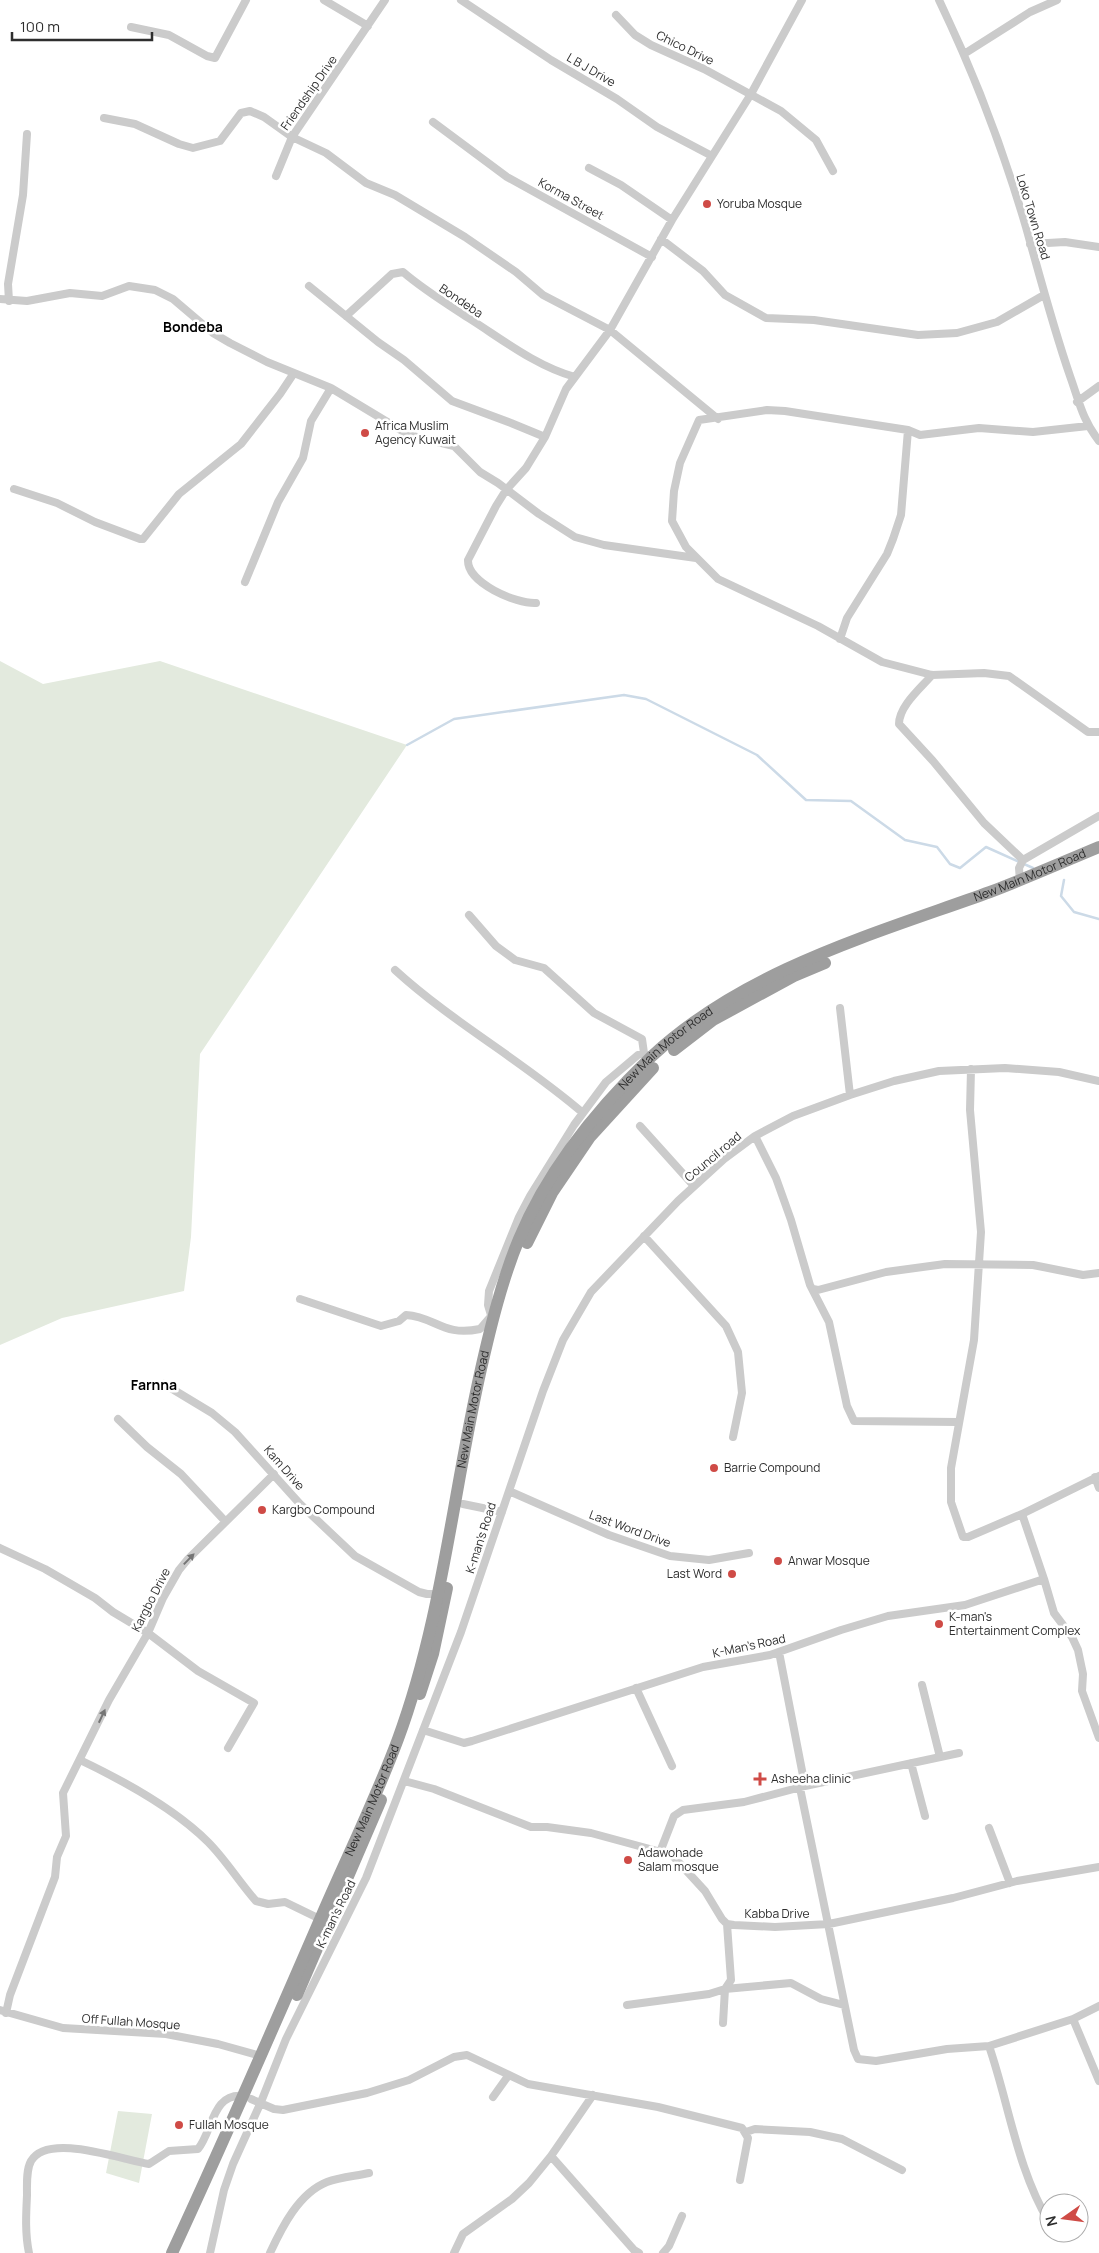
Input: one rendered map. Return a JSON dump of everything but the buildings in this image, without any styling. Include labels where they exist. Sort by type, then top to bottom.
[{"type":"highway","name":"New Main Motor Road","points":[[172,2253],[252,2099],[296,2009],[324,1922],[398,1738],[424,1652],[437,1594],[492,1316],[519,1239],[544,1189],[581,1132],[648,1054],[707,1012],[787,969],[881,931],[1020,881],[1099,847]]},
{"type":"highway","name":"New Main Motor Road","points":[[182,2253],[252,2099],[261,2056],[368,1833],[411,1724],[433,1654],[483,1394],[500,1320],[527,1242],[552,1194],[590,1137],[659,1061],[713,1020],[794,976],[883,938],[1022,889],[1099,856]]},
{"type":"street","points":[[324,0],[368,26]]},
{"type":"street","name":"Friendship Drive","points":[[276,176],[292,137],[385,0]]},
{"type":"street","name":"L B J Drive","points":[[461,0],[551,60],[582,76],[618,99],[657,127],[712,156]]},
{"type":"street","name":"Loko Town Road","points":[[939,0],[964,54],[996,139],[1030,244],[1077,402],[1088,426],[1099,441]]},
{"type":"street","points":[[964,54],[1030,12],[1057,0]]},
{"type":"street","points":[[536,603],[501,594],[481,582],[468,567],[468,560],[506,490],[526,468],[545,438],[563,395],[610,330],[672,220],[750,94],[798,1]]},
{"type":"street","points":[[131,27],[169,35],[207,56],[215,58],[245,3]]},
{"type":"street","name":"Chico Drive","points":[[616,15],[635,35],[652,45],[781,111],[809,132],[820,145],[833,170]]},
{"type":"street","points":[[104,118],[135,124],[179,144],[193,148],[220,141],[241,113],[250,111],[264,117],[292,137],[319,149],[360,179],[395,196],[464,238],[516,272],[527,284],[543,295],[610,330],[718,419]]},
{"type":"street","name":"Korma Street","points":[[433,122],[481,160],[507,177],[652,257]]},
{"type":"street","points":[[9,301],[8,284],[23,195],[27,134]]},
{"type":"street","points":[[589,168],[621,186],[672,220]]},
{"type":"street","points":[[661,239],[703,271],[725,295],[766,318],[814,320],[918,335],[957,333],[997,322],[1044,295]]},
{"type":"street","points":[[1030,244],[1065,242],[1099,247]]},
{"type":"street","name":"Bondeba","points":[[346,316],[392,274],[403,272],[451,308],[496,337],[556,371],[575,377]]},
{"type":"street","points":[[0,299],[27,301],[70,293],[102,296],[125,286],[149,288],[173,298],[222,338],[267,362],[331,388],[409,435],[454,446],[473,466],[563,530],[586,541],[604,545],[696,558]]},
{"type":"street","points":[[309,286],[378,342],[404,360],[452,401],[545,438]]},
{"type":"street","points":[[14,489],[57,502],[95,522],[140,540],[143,539],[179,494],[241,444],[294,373]]},
{"type":"street","points":[[1077,402],[1099,386]]},
{"type":"street","points":[[245,582],[278,502],[303,458],[312,421],[331,388]]},
{"type":"street","points":[[1088,426],[1033,432],[979,428],[920,434],[908,430],[785,411],[767,410],[718,419],[699,420],[680,463],[674,491],[672,513],[674,527],[696,558],[718,579],[756,595],[882,662],[932,675],[984,672],[1009,676],[1088,732],[1099,732]]},
{"type":"street","points":[[840,639],[847,618],[875,575],[893,539],[901,515],[908,430]]},
{"type":"street","points":[[932,675],[909,702],[899,718],[899,724],[933,761],[984,823],[1023,860]]},
{"type":"street","points":[[1020,881],[1019,868],[1023,860],[1099,816]]},
{"type":"street","points":[[300,1299],[381,1326],[399,1322],[406,1315],[415,1315],[442,1328],[464,1331],[480,1329],[492,1316],[488,1305],[488,1291],[519,1217],[582,1113],[606,1082],[638,1055],[648,1054],[642,1039],[594,1013],[544,968],[515,960],[496,946],[469,915]]},
{"type":"street","points":[[395,970],[427,999],[559,1092],[582,1113]]},
{"type":"street","points":[[840,1008],[850,1095]]},
{"type":"street","name":"Council road","points":[[527,1440],[563,1340],[591,1292],[694,1186],[724,1159],[755,1136],[793,1116],[850,1095],[930,1073],[1005,1068],[1059,1072],[1099,1081]]},
{"type":"street","points":[[971,1069],[970,1110],[981,1232],[974,1340],[951,1468],[951,1502],[963,1537],[968,1537],[1022,1514],[1097,1476],[1099,1488]]},
{"type":"street","points":[[640,1126],[694,1186]]},
{"type":"street","points":[[755,1136],[776,1178],[812,1289],[829,1322],[848,1406],[854,1421],[958,1422]]},
{"type":"street","points":[[644,1236],[726,1326],[738,1352],[742,1393],[733,1438]]},
{"type":"street","points":[[812,1289],[818,1290],[886,1272],[945,1264],[1033,1266],[1083,1276],[1099,1273]]},
{"type":"street","name":"Kam Drive","points":[[164,1384],[212,1413],[226,1424],[249,1445],[300,1504],[355,1556],[419,1592],[437,1594]]},
{"type":"street","points":[[118,1419],[147,1447],[181,1474],[225,1521]]},
{"type":"street","name":"K-man's Road","points":[[296,2009],[340,1933],[366,1878],[461,1632],[527,1440]]},
{"type":"street","name":"Kargbo Drive","points":[[3,2012],[24,1952],[55,1877],[57,1857],[66,1836],[63,1793],[109,1700],[148,1633],[155,1614],[179,1570],[225,1521],[242,1508],[274,1474]]},
{"type":"street","name":"Last Word Drive","points":[[509,1491],[609,1535],[670,1556],[709,1560],[749,1553]]},
{"type":"street","points":[[463,1504],[502,1512]]},
{"type":"street","points":[[1022,1514],[1054,1614],[1072,1637],[1078,1650],[1083,1674],[1082,1691],[1099,1738]]},
{"type":"street","points":[[0,1548],[66,1580],[148,1633],[198,1672],[254,1703],[228,1748]]},
{"type":"street","name":"K-Man's Road","points":[[423,1730],[464,1743],[703,1667],[779,1652],[861,1623],[888,1616],[965,1605],[1044,1579]]},
{"type":"street","points":[[779,1652],[802,1787],[844,2005],[854,2050],[858,2059],[876,2061],[947,2049],[989,2046],[1073,2019],[1099,2006]]},
{"type":"street","points":[[922,1685],[940,1757]]},
{"type":"street","points":[[636,1688],[672,1766]]},
{"type":"street","points":[[660,1852],[677,1812],[744,1802],[802,1787],[959,1753]]},
{"type":"street","points":[[80,1760],[118,1778],[183,1821],[216,1851],[256,1901],[268,1904],[285,1902],[324,1922],[340,1933]]},
{"type":"street","points":[[911,1763],[925,1816]]},
{"type":"street","name":"Kabba Drive","points":[[404,1781],[434,1789],[531,1827],[591,1833],[672,1855],[705,1891],[727,1924],[775,1926],[829,1924],[944,1900],[1010,1883],[1099,1867]]},
{"type":"street","points":[[989,1828],[1010,1883]]},
{"type":"street","points":[[723,2023],[726,1989],[731,1980],[727,1924]]},
{"type":"street","points":[[627,2005],[709,1994],[726,1989],[791,1983],[821,1999],[844,2005]]},
{"type":"street","name":"Off Fullah Mosque","points":[[3,2012],[63,2028],[166,2034],[261,2056]]},
{"type":"street","points":[[1073,2019],[1099,2081]]},
{"type":"street","points":[[989,2046],[1011,2127],[1039,2200]]},
{"type":"street","points":[[29,2253],[26,2227],[27,2186],[31,2161],[39,2153],[56,2148],[82,2149],[148,2164],[169,2152],[198,2149],[222,2102],[229,2097],[252,2099],[274,2109],[283,2110],[367,2093],[409,2080],[461,2055],[467,2055],[528,2084],[658,2107],[742,2128],[748,2138],[740,2180]]},
{"type":"street","points":[[494,2097],[508,2076]]},
{"type":"street","points":[[454,2253],[463,2234],[512,2198],[551,2156],[593,2095]]},
{"type":"street","points":[[210,2253],[224,2190],[252,2099]]},
{"type":"street","points":[[746,2132],[755,2129],[810,2132],[842,2139],[902,2170]]},
{"type":"street","points":[[551,2156],[634,2250],[639,2253]]},
{"type":"street","points":[[270,2253],[290,2215],[307,2194],[327,2182],[369,2173]]},
{"type":"street","points":[[663,2253],[670,2246],[682,2216]]},
{"type":"shaded area","points":[[0,661],[43,684],[160,661],[407,745],[200,1054],[191,1237],[184,1291],[62,1318],[0,1345]]},
{"type":"shaded area","points":[[118,2111],[152,2114],[139,2183],[106,2173]]},
{"type":"waterway","points":[[407,745],[454,719],[624,695],[646,699],[757,755],[806,800],[851,801],[905,840],[937,847],[950,864],[960,868],[986,847],[1033,868]]},
{"type":"waterway","points":[[1064,880],[1061,896],[1074,912],[1099,919]]},
{"type":"place","name":"Yoruba Mosque","points":[[707,204]]},
{"type":"place","name":"Africa Muslim Agency Kuwait","points":[[365,433]]},
{"type":"place","name":"Barrie Compound","points":[[714,1468]]},
{"type":"place","name":"Kargbo Compound","points":[[262,1510]]},
{"type":"place","name":"Anwar Mosque","points":[[778,1561]]},
{"type":"place","name":"Last Word","points":[[732,1574]]},
{"type":"place","name":"K-man's Entertainment Complex","points":[[939,1624]]},
{"type":"place","name":"Asheeha clinic","points":[[760,1779]]},
{"type":"place","name":"Adawohade Salam mosque","points":[[628,1860]]},
{"type":"place","name":"Fullah Mosque","points":[[179,2125]]},
{"type":"district","name":"Bondeba","points":[[193,327]]},
{"type":"district","name":"Farnna","points":[[154,1385]]}]
